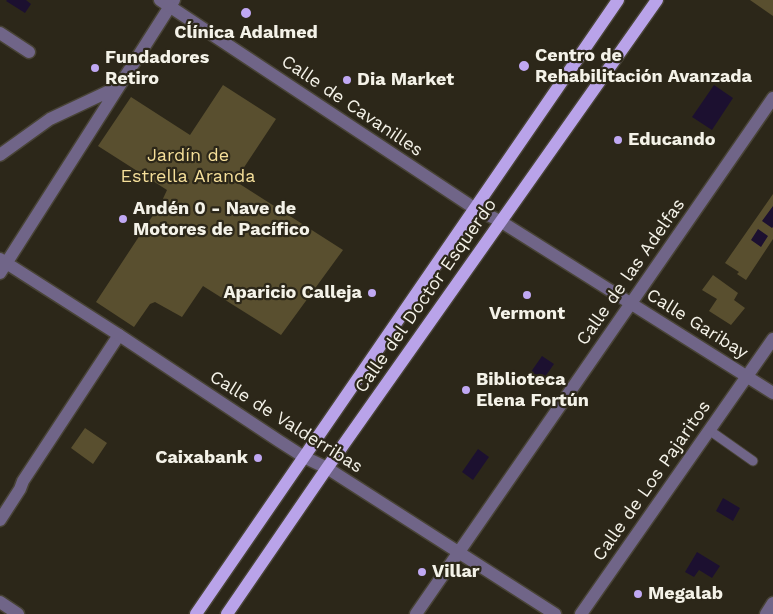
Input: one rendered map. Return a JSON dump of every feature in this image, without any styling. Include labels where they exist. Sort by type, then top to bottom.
[{"type":"main road","name":"Calle del Doctor Esquerdo","points":[[196,614],[618,0]]},
{"type":"main road","name":"Calle del Doctor Esquerdo","points":[[226,614],[500,221],[657,0]]},
{"type":"street","name":"Calle de Cavanilles","points":[[168,2],[474,208],[500,221]]},
{"type":"street","points":[[2,265],[118,87],[168,2]]},
{"type":"street","points":[[0,33],[29,52]]},
{"type":"street","points":[[0,155],[50,119],[118,87]]},
{"type":"street","name":"Calle de las Adelfas","points":[[416,614],[773,98]]},
{"type":"street","name":"Calle Garibay","points":[[500,221],[631,303],[749,372],[773,393]]},
{"type":"street","name":"Calle de Valderribas","points":[[2,265],[119,335],[304,457],[327,468],[555,614]]},
{"type":"street","points":[[0,520],[23,481],[119,335]]},
{"type":"street","name":"Calle de Los Pajaritos","points":[[581,614],[773,339]]},
{"type":"street","points":[[0,602],[18,614]]},
{"type":"street","points":[[766,614],[773,603]]},
{"type":"lane","points":[[709,430],[753,461]]},
{"type":"green space","points":[[750,0],[773,0],[773,16]]},
{"type":"green space","name":"Jardín de Estrella Aranda","points":[[223,85],[276,119],[235,181],[343,250],[281,335],[203,286],[182,317],[155,302],[150,304],[134,327],[96,302],[161,203],[167,190],[98,146],[131,97],[190,135]]},
{"type":"green space","points":[[773,194],[773,239],[746,280],[737,274],[739,272],[725,263]]},
{"type":"green space","points":[[713,275],[738,293],[734,300],[745,308],[731,325],[709,311],[717,299],[702,290]]},
{"type":"green space","points":[[85,428],[107,443],[93,464],[71,448]]},
{"type":"shaded area","points":[[7,0],[26,0],[31,4],[25,13]]},
{"type":"shaded area","points":[[714,85],[733,98],[712,130],[692,117]]},
{"type":"shaded area","points":[[773,206],[773,227],[772,228],[762,221]]},
{"type":"shaded area","points":[[758,229],[768,236],[761,247],[751,240]]},
{"type":"shaded area","points":[[542,356],[554,364],[538,387],[526,379]]},
{"type":"shaded area","points":[[478,449],[489,457],[473,480],[462,472]]},
{"type":"shaded area","points":[[723,498],[740,508],[733,521],[716,511]]},
{"type":"shaded area","points":[[697,552],[720,566],[712,578],[699,570],[694,577],[685,572]]},
{"type":"place","name":"Cĺínica Adalmed","points":[[246,13]]},
{"type":"place","name":"Centro de Rehabilitación Avanzada","points":[[524,66]]},
{"type":"place","name":"Fundadores Retiro","points":[[95,68]]},
{"type":"place","name":"Dia Market","points":[[347,80]]},
{"type":"place","name":"Educando","points":[[618,140]]},
{"type":"place","name":"Andén 0 - Nave de Motores de Pacífico","points":[[123,219]]},
{"type":"place","name":"Aparicio Calleja","points":[[372,293]]},
{"type":"place","name":"Vermont","points":[[527,295]]},
{"type":"place","name":"Biblioteca Elena Fortún","points":[[466,390]]},
{"type":"place","name":"Caixabank","points":[[258,458]]},
{"type":"place","name":"Villar","points":[[422,572]]},
{"type":"place","name":"Megalab","points":[[638,594]]}]
